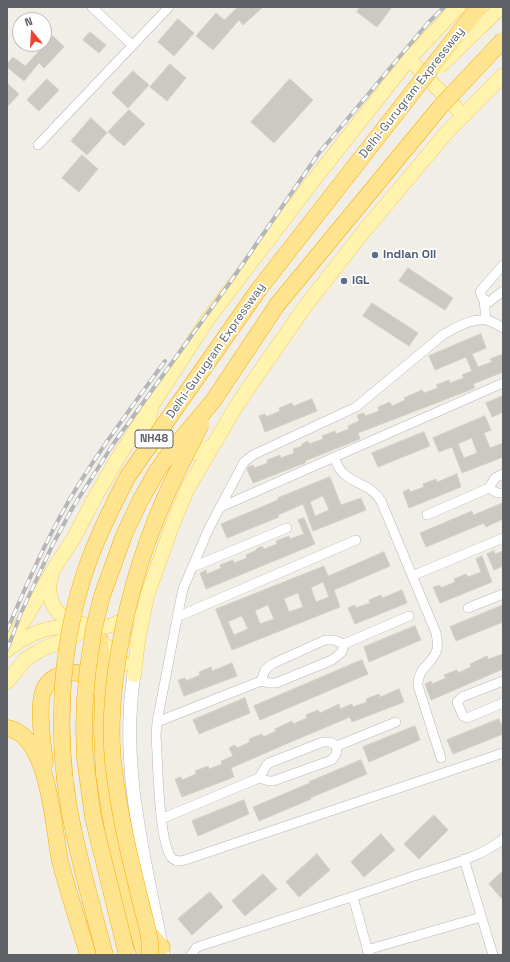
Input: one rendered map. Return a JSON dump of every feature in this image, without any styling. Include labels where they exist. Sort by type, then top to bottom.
[{"type":"highway","name":"Delhi-Gurugram Expressway","points":[[106,955],[83,873],[73,829],[64,773],[62,741],[62,707],[70,633],[83,579],[104,523],[128,476],[259,289],[479,7]]},
{"type":"highway","name":"Delhi-Gurugram Expressway","points":[[126,953],[98,839],[87,783],[84,729],[88,668],[94,628],[102,596],[124,534],[157,471],[172,450],[213,401],[277,305],[441,106],[503,40]]},
{"type":"highway","points":[[158,952],[148,934],[121,818],[116,791],[113,760],[112,704],[120,638],[142,558],[164,500],[213,401]]},
{"type":"highway","points":[[100,640],[103,681],[102,707],[104,776],[113,832],[133,914],[145,955]]},
{"type":"highway","points":[[88,955],[60,861],[48,788],[41,722],[41,701],[46,686],[52,679],[61,674],[70,672],[79,673],[86,676],[96,686],[102,707]]},
{"type":"highway","points":[[7,728],[19,733],[31,745],[36,753],[48,788]]},
{"type":"highway","points":[[133,914],[158,952]]},
{"type":"main road","points":[[7,645],[74,538],[93,501],[116,463],[208,319],[408,59],[458,7]]},
{"type":"main road","points":[[408,97],[501,7]]},
{"type":"main road","points":[[408,59],[464,116]]},
{"type":"main road","points":[[158,952],[136,811],[130,729],[138,640],[147,596],[172,526],[187,490],[238,403],[304,308],[360,236],[448,132],[503,75]]},
{"type":"main road","points":[[152,405],[149,416],[150,432],[155,441],[163,448],[173,453],[190,455],[205,451],[214,445]]},
{"type":"main road","points":[[54,570],[49,583],[52,600],[60,614],[76,622],[98,627],[120,622],[133,614],[147,596]]},
{"type":"main road","points":[[7,651],[20,641],[42,630],[63,627],[74,628],[100,640],[134,675]]},
{"type":"main road","points":[[7,682],[26,659],[39,651],[82,631]]},
{"type":"street","points":[[92,7],[132,45]]},
{"type":"street","points":[[38,145],[169,7]]},
{"type":"street","points":[[486,320],[484,300],[481,295],[482,289],[503,265]]},
{"type":"street","points":[[484,300],[491,302],[503,291]]},
{"type":"street","points":[[503,328],[486,320],[474,321],[444,334],[356,406],[247,458],[210,528],[181,595],[157,722],[156,736],[161,820],[170,855],[173,859],[180,861],[503,753]]},
{"type":"street","points":[[221,507],[503,383]]},
{"type":"street","points":[[334,458],[339,468],[345,474],[377,495],[436,633],[438,644],[437,650],[434,657],[419,676],[418,686],[441,758]]},
{"type":"street","points":[[427,515],[489,488],[495,478],[503,474]]},
{"type":"street","points":[[489,488],[497,493],[503,493]]},
{"type":"street","points":[[193,568],[287,528]]},
{"type":"street","points":[[412,576],[503,538]]},
{"type":"street","points":[[177,617],[356,540]]},
{"type":"street","points":[[468,608],[503,594]]},
{"type":"street","points":[[261,681],[265,670],[272,664],[329,639],[344,644],[409,616]]},
{"type":"street","points":[[157,722],[261,681],[270,684],[276,683],[332,660],[342,652],[344,644]]},
{"type":"street","points":[[503,681],[462,697],[457,702],[463,716],[467,718],[503,703]]},
{"type":"street","points":[[337,746],[396,722]]},
{"type":"street","points":[[161,820],[259,778],[269,763],[323,742],[330,742],[337,746]]},
{"type":"street","points":[[259,778],[273,781],[332,760],[336,754],[337,746]]},
{"type":"street","points":[[190,955],[200,946],[353,897],[464,859],[484,851],[503,839]]},
{"type":"street","points":[[464,859],[493,955]]},
{"type":"street","points":[[353,897],[368,952],[481,917]]},
{"type":"building","points":[[238,7],[263,7],[243,25],[239,20],[213,50],[196,36],[216,13],[224,20]]},
{"type":"building","points":[[360,7],[392,7],[377,27],[357,12]]},
{"type":"building","points":[[178,19],[194,33],[174,56],[158,42]]},
{"type":"building","points":[[90,32],[106,45],[99,53],[83,40]]},
{"type":"building","points":[[53,36],[64,47],[44,68],[39,63],[24,81],[7,67],[7,64],[13,57],[25,66],[38,52],[52,52]]},
{"type":"building","points":[[170,64],[186,78],[167,101],[150,87]]},
{"type":"building","points":[[133,71],[149,85],[128,108],[112,93]]},
{"type":"building","points":[[47,79],[59,90],[39,111],[27,100]]},
{"type":"building","points":[[290,79],[313,100],[274,143],[251,122]]},
{"type":"building","points":[[7,83],[19,94],[7,107]]},
{"type":"building","points":[[129,110],[145,124],[124,146],[108,132]]},
{"type":"building","points":[[91,118],[107,133],[87,155],[71,141]]},
{"type":"building","points":[[82,155],[98,169],[79,192],[62,178]]},
{"type":"building","points":[[408,268],[453,298],[445,310],[399,281]]},
{"type":"building","points":[[372,303],[418,333],[409,346],[363,316]]},
{"type":"building","points":[[481,334],[486,348],[472,354],[478,367],[492,362],[490,359],[503,354],[503,372],[473,384],[475,388],[358,433],[360,439],[305,461],[305,463],[253,483],[247,469],[248,467],[253,465],[254,468],[268,463],[267,460],[280,455],[281,458],[294,453],[293,449],[302,446],[302,444],[308,441],[309,444],[323,439],[322,436],[335,431],[336,434],[349,429],[348,426],[359,421],[357,415],[364,413],[365,416],[379,411],[378,407],[390,402],[392,406],[405,400],[404,398],[422,390],[424,393],[438,388],[436,385],[449,380],[450,383],[464,378],[462,375],[472,371],[466,357],[435,370],[429,356]]},
{"type":"building","points":[[503,396],[503,412],[492,417],[486,403]]},
{"type":"building","points":[[312,399],[317,411],[265,432],[259,416],[265,414],[266,417],[280,411],[279,408],[292,403],[293,406]]},
{"type":"building","points":[[485,416],[491,430],[484,433],[490,448],[503,443],[503,457],[462,473],[452,447],[439,452],[433,438]],"holes":[[[472,438],[477,453],[464,458],[458,444]]]},
{"type":"building","points":[[424,432],[430,446],[378,467],[372,453]]},
{"type":"building","points":[[457,474],[461,487],[409,508],[403,492],[409,489],[410,492],[424,487],[423,484],[436,479],[437,482]]},
{"type":"building","points":[[330,477],[341,505],[361,498],[366,510],[313,531],[303,504],[278,515],[279,517],[227,538],[221,524],[278,500],[278,498]],"holes":[[[323,496],[329,510],[315,516],[310,502]]]},
{"type":"building","points":[[503,503],[503,519],[486,527],[484,523],[426,547],[420,533],[472,511],[473,515]]},
{"type":"building","points":[[304,518],[315,544],[206,589],[200,573],[206,570],[207,574],[221,568],[220,565],[233,560],[234,563],[247,558],[246,555],[262,546],[264,549],[277,544],[276,541],[289,536],[290,539],[304,534],[298,520]]},
{"type":"building","points":[[494,551],[495,554],[503,551],[503,566],[494,570],[487,554]]},
{"type":"building","points":[[384,552],[390,566],[334,590],[340,607],[232,650],[216,609],[324,566],[328,576]],"holes":[[[323,582],[329,597],[316,602],[311,588]],[[298,593],[303,607],[289,612],[284,599]],[[268,605],[274,619],[260,624],[255,611]],[[242,616],[248,629],[234,635],[228,622]]]},
{"type":"building","points":[[482,556],[492,582],[440,603],[433,587],[440,585],[441,588],[455,582],[454,579],[466,574],[468,577],[481,572],[476,559]]},
{"type":"building","points":[[402,590],[407,603],[355,624],[348,608],[355,605],[356,608],[370,603],[369,600],[381,595],[382,598]]},
{"type":"building","points":[[503,605],[503,622],[456,641],[450,627]]},
{"type":"building","points":[[415,626],[421,640],[369,662],[364,647]]},
{"type":"building","points":[[503,654],[503,669],[431,700],[425,684],[431,681],[432,684],[446,678],[444,675],[457,670],[458,673],[471,667],[470,664],[487,656],[488,659]]},
{"type":"building","points":[[362,660],[368,674],[260,720],[254,706]]},
{"type":"building","points":[[232,663],[237,676],[184,696],[178,680],[185,678],[186,681],[200,675],[199,672],[211,667],[212,671]]},
{"type":"building","points":[[399,689],[404,702],[352,722],[350,717],[293,741],[231,768],[234,777],[182,797],[175,779],[181,777],[182,780],[196,774],[195,771],[208,766],[209,769],[222,764],[221,761],[233,756],[229,748],[235,745],[237,748],[250,742],[249,739],[262,734],[263,737],[276,731],[275,729],[292,721],[293,724],[307,718],[306,715],[318,710],[320,713],[339,704],[340,709],[352,704],[353,707],[367,702],[366,699],[379,694],[380,697]]},
{"type":"building","points":[[245,698],[250,713],[199,734],[193,720]]},
{"type":"building","points":[[499,719],[503,728],[503,734],[453,754],[447,740]]},
{"type":"building","points":[[415,726],[420,740],[369,762],[363,747]]},
{"type":"building","points":[[361,760],[367,774],[259,821],[253,807]]},
{"type":"building","points":[[244,800],[249,814],[198,836],[192,821]]},
{"type":"building","points":[[434,815],[448,830],[419,859],[404,844]]},
{"type":"building","points":[[381,834],[395,850],[364,877],[351,862]]},
{"type":"building","points":[[317,854],[330,870],[299,897],[286,882]]},
{"type":"building","points":[[503,871],[503,900],[489,884]]},
{"type":"building","points":[[263,874],[277,889],[245,916],[232,901]]},
{"type":"building","points":[[210,892],[223,907],[192,935],[178,919]]},
{"type":"railway","points":[[7,650],[21,613],[53,544],[73,507],[114,443],[231,281],[319,153],[427,24],[444,7]]},
{"type":"railway","points":[[7,631],[50,535],[78,485],[165,361]]},
{"type":"place","name":"Indian Oil","points":[[375,255]]},
{"type":"place","name":"IGL","points":[[344,281]]}]
